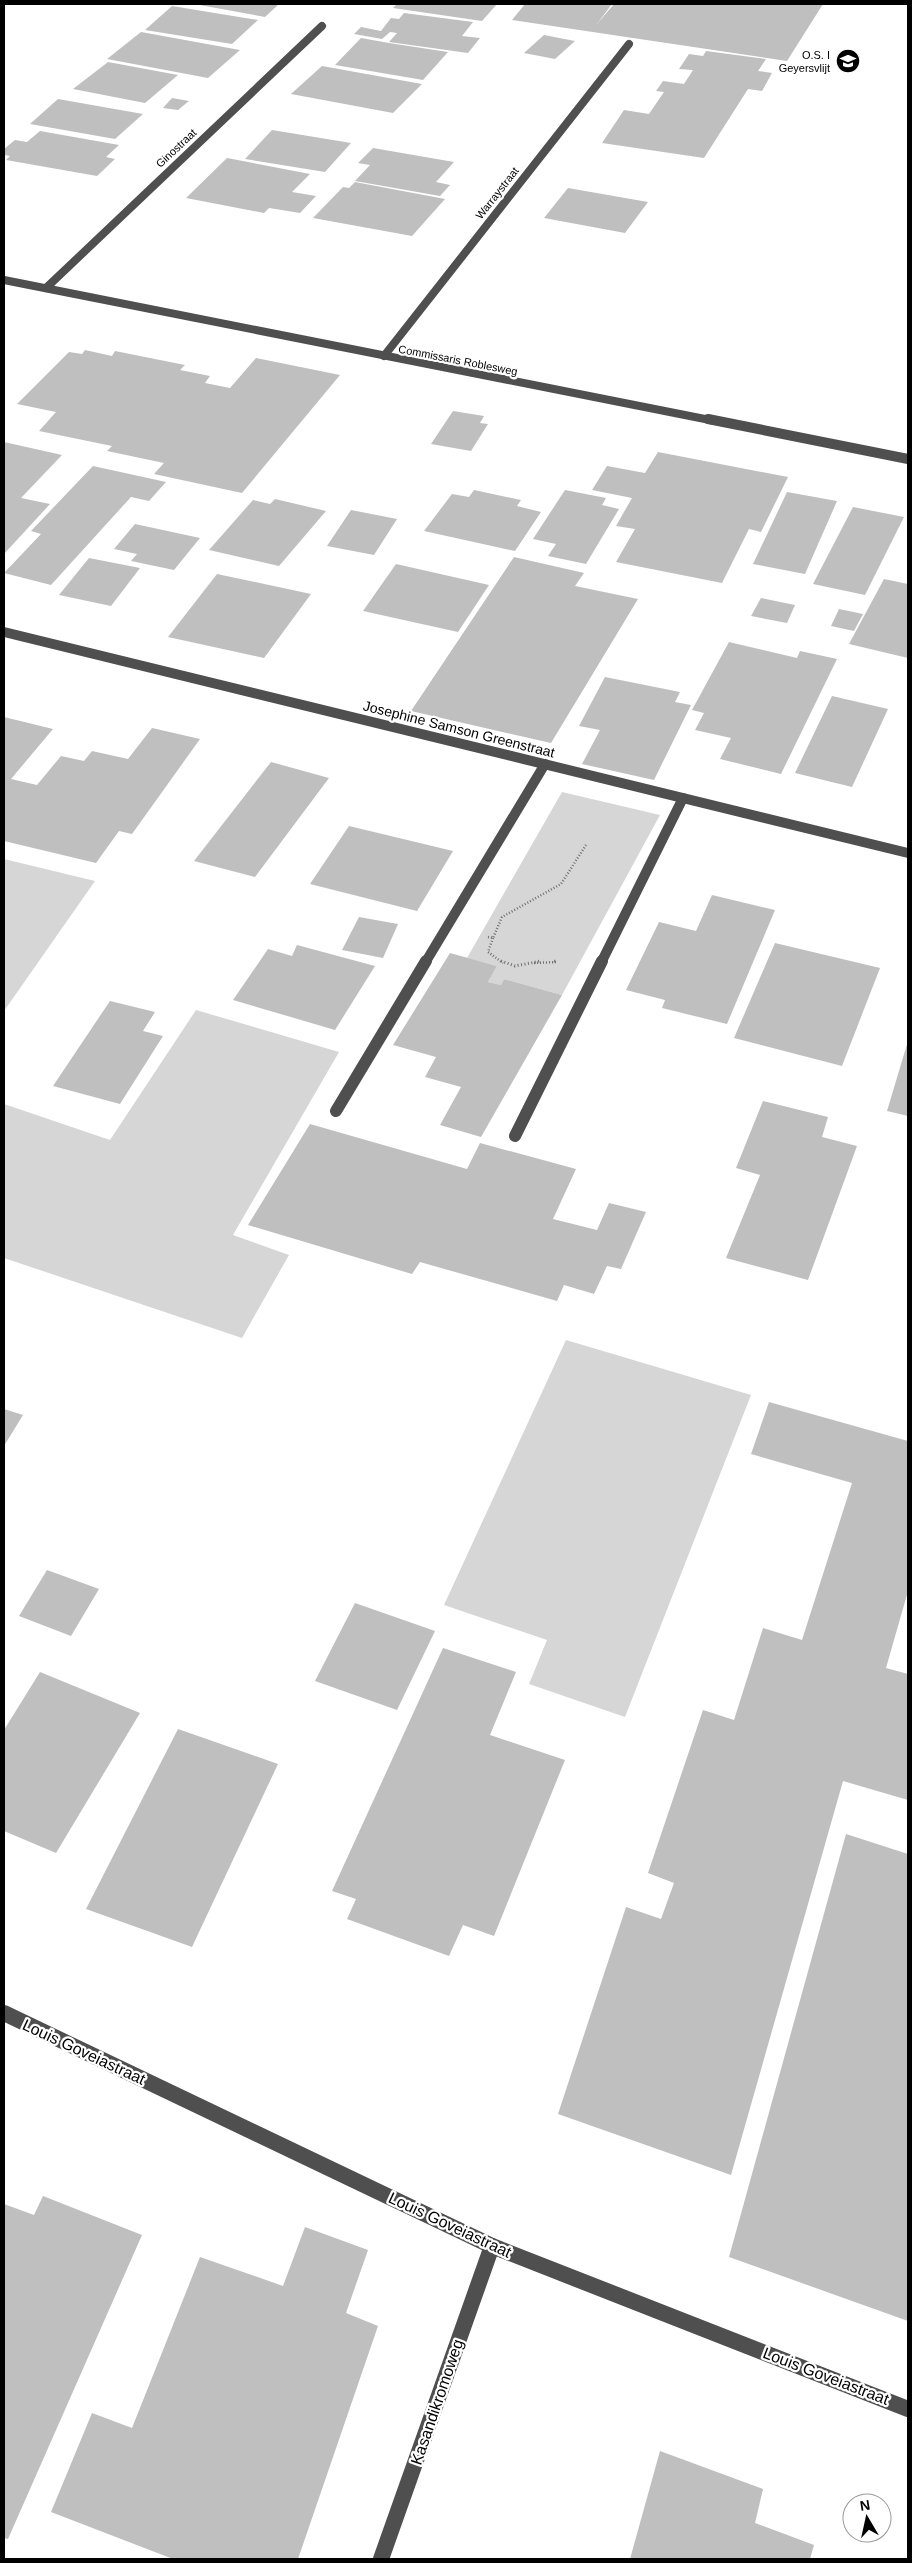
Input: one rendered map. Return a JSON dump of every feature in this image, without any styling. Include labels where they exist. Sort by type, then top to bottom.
[{"type":"street","name":"Ginostraat","points":[[46,288],[322,26]]},
{"type":"street","name":"Warraystraat","points":[[384,356],[629,44]]},
{"type":"street","name":"Commissaris Roblesweg","points":[[4,280],[908,459]]},
{"type":"street","name":"Josephine Samson Greenstraat","points":[[4,632],[908,853]]},
{"type":"street","points":[[336,1111],[545,764]]},
{"type":"street","points":[[515,1136],[683,798]]},
{"type":"street","name":"Louis Goveiastraat","points":[[4,2014],[492,2246],[908,2409]]},
{"type":"street","name":"Kasandikromoweg","points":[[381,2559],[492,2246]]},
{"type":"path","points":[[562,963],[547,959],[535,963],[509,965],[488,952],[502,917],[561,884],[586,845]]},
{"type":"path","points":[[442,936],[493,938]]},
{"type":"shaded area","points":[[562,792],[660,815],[562,995],[504,979],[501,985],[488,982],[497,966],[467,958]]},
{"type":"shaded area","points":[[4,859],[95,881],[4,1011]]},
{"type":"shaded area","points":[[196,1010],[339,1052],[233,1235],[289,1255],[242,1338],[4,1258],[4,1104],[110,1140]]},
{"type":"shaded area","points":[[566,1340],[751,1395],[625,1717],[529,1684],[547,1640],[444,1605]]},
{"type":"building","points":[[194,4],[279,4],[265,17]]},
{"type":"building","points":[[397,4],[497,4],[482,21],[393,8]]},
{"type":"building","points":[[525,4],[612,4],[597,24],[614,4],[823,4],[787,61],[512,20]]},
{"type":"building","points":[[172,6],[258,20],[232,44],[145,30]]},
{"type":"building","points":[[404,13],[473,22],[462,36],[480,38],[468,53],[389,42],[397,33],[390,32],[382,39],[354,34],[361,27],[381,31],[391,18],[399,19]]},
{"type":"building","points":[[141,32],[240,50],[208,78],[107,59]]},
{"type":"building","points":[[544,35],[575,41],[555,59],[524,53]]},
{"type":"building","points":[[361,38],[448,52],[423,80],[335,65]]},
{"type":"building","points":[[706,51],[766,59],[758,71],[772,73],[762,91],[748,89],[704,158],[602,143],[624,110],[649,114],[664,92],[656,91],[663,81],[684,84],[693,70],[679,69],[689,54],[703,56]]},
{"type":"building","points":[[108,62],[178,75],[145,103],[73,89]]},
{"type":"building","points":[[322,66],[422,84],[393,113],[291,94]]},
{"type":"building","points":[[172,98],[189,101],[178,110],[163,108]]},
{"type":"building","points":[[58,99],[143,114],[115,139],[30,124]]},
{"type":"building","points":[[272,130],[351,143],[325,172],[245,159]]},
{"type":"building","points":[[40,131],[119,145],[106,157],[115,159],[97,176],[6,160],[10,156],[4,155],[4,149],[15,140],[27,142]]},
{"type":"building","points":[[373,148],[454,162],[436,182],[450,185],[440,196],[355,181],[370,165],[358,163]]},
{"type":"building","points":[[227,158],[310,174],[292,192],[316,196],[300,213],[269,208],[264,213],[186,198]]},
{"type":"building","points":[[355,182],[445,199],[412,236],[313,218],[343,187],[349,188]]},
{"type":"building","points":[[568,188],[648,202],[625,233],[544,218]]},
{"type":"building","points":[[85,350],[112,356],[115,351],[185,365],[180,370],[210,376],[205,383],[230,388],[256,358],[340,375],[242,493],[154,474],[164,463],[107,451],[112,446],[39,431],[56,412],[17,404],[69,352],[82,354]]},
{"type":"building","points":[[453,411],[484,416],[480,423],[488,424],[471,451],[431,444]]},
{"type":"building","points":[[4,442],[62,455],[21,498],[50,504],[4,554]]},
{"type":"building","points":[[658,452],[788,477],[761,532],[749,529],[722,583],[616,562],[635,529],[616,526],[632,498],[592,490],[607,466],[645,473]]},
{"type":"building","points":[[93,466],[166,482],[149,501],[131,497],[51,585],[4,573],[41,534],[31,531]]},
{"type":"building","points":[[474,490],[521,500],[517,506],[541,512],[515,551],[424,531],[452,494],[469,497]]},
{"type":"building","points":[[565,490],[606,498],[602,505],[619,509],[586,564],[548,556],[556,544],[533,539]]},
{"type":"building","points":[[787,492],[837,501],[805,574],[753,564]]},
{"type":"building","points":[[275,499],[326,511],[279,566],[209,550],[253,500],[270,504]]},
{"type":"building","points":[[853,507],[904,517],[865,595],[813,584]]},
{"type":"building","points":[[351,510],[397,519],[374,555],[327,546]]},
{"type":"building","points":[[135,524],[200,538],[174,570],[131,561],[137,554],[114,549]]},
{"type":"building","points":[[514,557],[584,573],[575,586],[638,599],[551,743],[411,711]]},
{"type":"building","points":[[89,558],[140,568],[111,606],[59,595]]},
{"type":"building","points":[[396,564],[489,585],[458,632],[363,611]]},
{"type":"building","points":[[217,574],[311,594],[264,658],[168,637]]},
{"type":"building","points":[[884,579],[908,584],[908,658],[849,644]]},
{"type":"building","points":[[761,598],[795,605],[787,623],[751,616]]},
{"type":"building","points":[[839,609],[863,614],[854,631],[831,626]]},
{"type":"building","points":[[729,642],[797,658],[800,651],[837,659],[781,774],[720,759],[731,738],[695,730],[704,713],[692,710]]},
{"type":"building","points":[[605,677],[680,692],[675,702],[691,705],[654,780],[582,764],[600,730],[579,726]]},
{"type":"building","points":[[832,696],[888,709],[852,787],[795,773]]},
{"type":"building","points":[[4,717],[53,729],[11,779],[37,785],[61,756],[84,761],[92,751],[128,759],[152,728],[200,739],[132,834],[119,831],[96,863],[4,841]]},
{"type":"building","points":[[271,762],[329,778],[255,877],[194,861]]},
{"type":"building","points":[[349,826],[453,851],[417,911],[310,884]]},
{"type":"building","points":[[712,895],[775,910],[727,1024],[662,1008],[665,1000],[626,990],[659,922],[696,931]]},
{"type":"building","points":[[359,917],[398,924],[383,958],[342,950]]},
{"type":"building","points":[[775,943],[880,968],[842,1066],[734,1038]]},
{"type":"building","points":[[297,945],[375,966],[335,1030],[233,1000],[268,949],[292,956]]},
{"type":"building","points":[[450,953],[497,966],[488,982],[501,985],[504,979],[562,995],[481,1137],[440,1125],[461,1087],[425,1077],[436,1057],[393,1045]]},
{"type":"building","points":[[110,1001],[155,1012],[143,1031],[163,1036],[120,1104],[53,1086]]},
{"type":"building","points":[[908,1041],[908,1116],[887,1111]]},
{"type":"building","points":[[763,1101],[828,1117],[822,1137],[857,1146],[808,1280],[726,1258],[760,1175],[736,1168]]},
{"type":"building","points":[[310,1124],[467,1169],[480,1143],[576,1169],[553,1219],[597,1230],[609,1203],[646,1212],[621,1269],[607,1266],[594,1294],[564,1285],[557,1301],[420,1262],[412,1274],[248,1225]]},
{"type":"building","points":[[769,1402],[908,1441],[908,1591],[886,1668],[908,1674],[908,1800],[843,1781],[731,2175],[558,2114],[626,1907],[661,1919],[674,1883],[648,1873],[703,1710],[734,1720],[763,1628],[802,1640],[852,1483],[751,1454]]},
{"type":"building","points":[[4,1409],[23,1415],[4,1446]]},
{"type":"building","points":[[47,1570],[99,1589],[71,1636],[19,1616]]},
{"type":"building","points":[[355,1603],[435,1631],[397,1710],[315,1681]]},
{"type":"building","points":[[443,1648],[516,1672],[490,1735],[565,1760],[494,1936],[463,1925],[449,1956],[347,1919],[356,1899],[332,1891]]},
{"type":"building","points":[[40,1672],[140,1713],[56,1853],[4,1831],[4,1730]]},
{"type":"building","points":[[178,1729],[278,1764],[192,1947],[86,1909]]},
{"type":"building","points":[[846,1834],[908,1854],[908,2321],[729,2257]]},
{"type":"building","points":[[43,2196],[142,2235],[8,2539],[4,2538],[4,2204],[34,2215]]},
{"type":"building","points":[[305,2227],[368,2250],[346,2313],[378,2326],[298,2559],[173,2559],[51,2512],[92,2413],[132,2428],[200,2257],[283,2286]]},
{"type":"building","points":[[660,2451],[763,2489],[755,2523],[814,2545],[810,2559],[630,2559]]},
{"type":"place","name":"O.S. I Geyersvlijt","points":[[848,61]]}]
